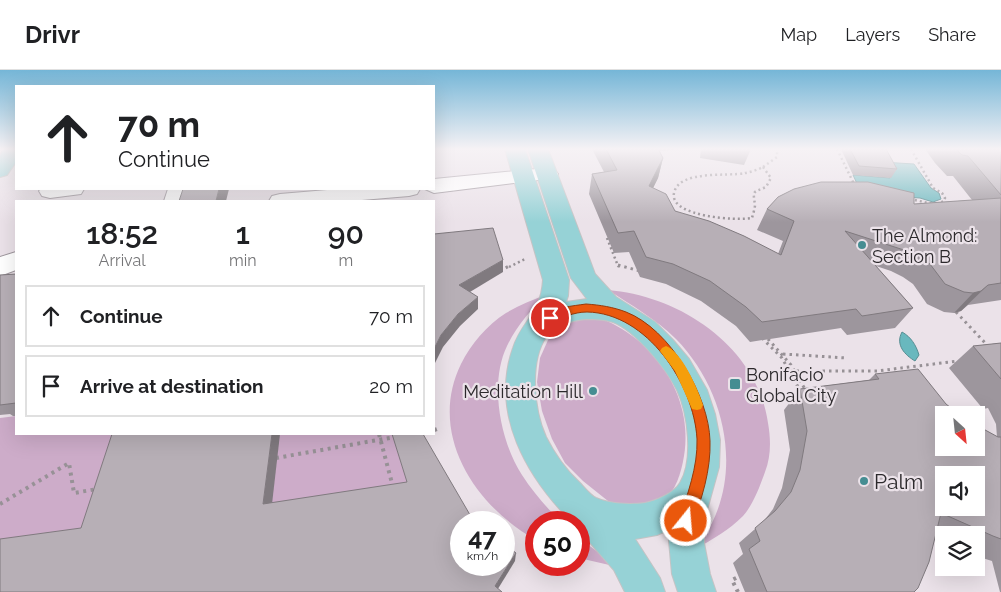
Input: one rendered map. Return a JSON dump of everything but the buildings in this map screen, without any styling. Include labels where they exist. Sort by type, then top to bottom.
[{"type":"main road","points":[[535,175],[584,278],[607,304],[645,330],[663,348],[679,367],[692,390],[700,414],[704,440],[702,467],[686,521],[686,542],[690,574],[696,592]]},
{"type":"main road","points":[[535,175],[556,280],[555,296],[536,329],[522,368],[520,391],[523,414],[531,440],[544,464],[562,489],[584,511]]},
{"type":"main road","points":[[536,329],[550,318],[567,311],[596,309],[624,316]]},
{"type":"main road","points":[[590,514],[609,520],[634,522],[658,518],[678,509],[694,494]]},
{"type":"main road","points":[[590,517],[607,532],[627,557],[646,592]]},
{"type":"lane","points":[[435,186],[535,175]]},
{"type":"lane","points":[[49,194],[68,190]]},
{"type":"lane","points":[[291,200],[398,190]]},
{"type":"lane","points":[[0,267],[15,260]]},
{"type":"path","points":[[709,173],[698,175],[678,187],[674,194],[676,201],[681,207],[690,212],[736,221],[745,221],[752,218],[754,212],[752,194],[756,190],[764,189],[769,185],[771,178],[768,173]]},
{"type":"path","points":[[722,173],[746,173]]},
{"type":"path","points":[[848,173],[855,188]]},
{"type":"path","points":[[902,199],[920,200],[934,204],[940,203],[945,198],[942,193],[933,188],[925,173]]},
{"type":"path","points":[[607,238],[618,266],[646,273]]},
{"type":"path","points":[[491,275],[526,261]]},
{"type":"path","points":[[956,312],[994,353]]},
{"type":"path","points":[[756,332],[782,358],[805,402]]},
{"type":"path","points":[[768,339],[785,355],[808,396]]},
{"type":"path","points":[[785,355],[848,358]]},
{"type":"path","points":[[790,371],[877,371],[963,360]]},
{"type":"path","points":[[379,435],[389,477],[396,495]]},
{"type":"path","points":[[273,458],[403,435]]},
{"type":"path","points":[[0,504],[69,463],[74,493],[101,488]]},
{"type":"path","points":[[738,592],[732,580],[746,571]]},
{"type":"shaded area","points":[[608,290],[635,294],[662,303],[688,315],[711,330],[732,349],[749,371],[761,396],[768,423],[770,448],[767,466],[758,489],[750,506],[738,521],[696,549],[712,523],[721,500],[726,475],[726,450],[716,402],[692,358],[676,339],[652,319]]},
{"type":"shaded area","points":[[547,294],[515,331],[507,346],[499,377],[499,412],[508,446],[522,475],[551,511],[525,511],[525,533],[515,527],[515,511],[497,511],[476,488],[463,466],[454,441],[450,416],[452,390],[461,364],[470,349],[492,323],[521,305]]},
{"type":"shaded area","points":[[597,317],[617,326],[636,339],[652,354],[676,390],[682,411],[685,433],[684,456],[677,481],[671,493],[662,503],[613,505],[583,481],[565,463],[552,439],[542,411],[537,382],[540,358],[548,340],[560,325],[571,318]]},
{"type":"shaded area","points":[[15,416],[15,435],[395,435],[410,492],[0,550],[0,418]]},
{"type":"shaded area","points":[[590,546],[618,567],[590,561]]},
{"type":"water","points":[[888,173],[921,173],[931,188],[939,193],[941,199],[933,202],[920,198],[862,194],[853,175],[890,178]]},
{"type":"water","points":[[902,332],[911,339],[916,348],[919,355],[915,361],[905,353],[900,345]]},
{"type":"slow traffic","points":[[666,351],[679,367],[692,390],[697,405]]},
{"type":"place","name":"The Almond: Section B","points":[[862,245]]},
{"type":"place","name":"Bonifacio Global City","points":[[735,384]]},
{"type":"place","name":"Meditation Hill","points":[[593,391]]},
{"type":"place","name":"Palm","points":[[864,481]]},
{"type":"route","points":[[550,318],[567,311],[586,308],[606,310],[624,316],[645,330],[679,367],[692,390],[700,414],[704,440],[702,467],[686,521]]}]
